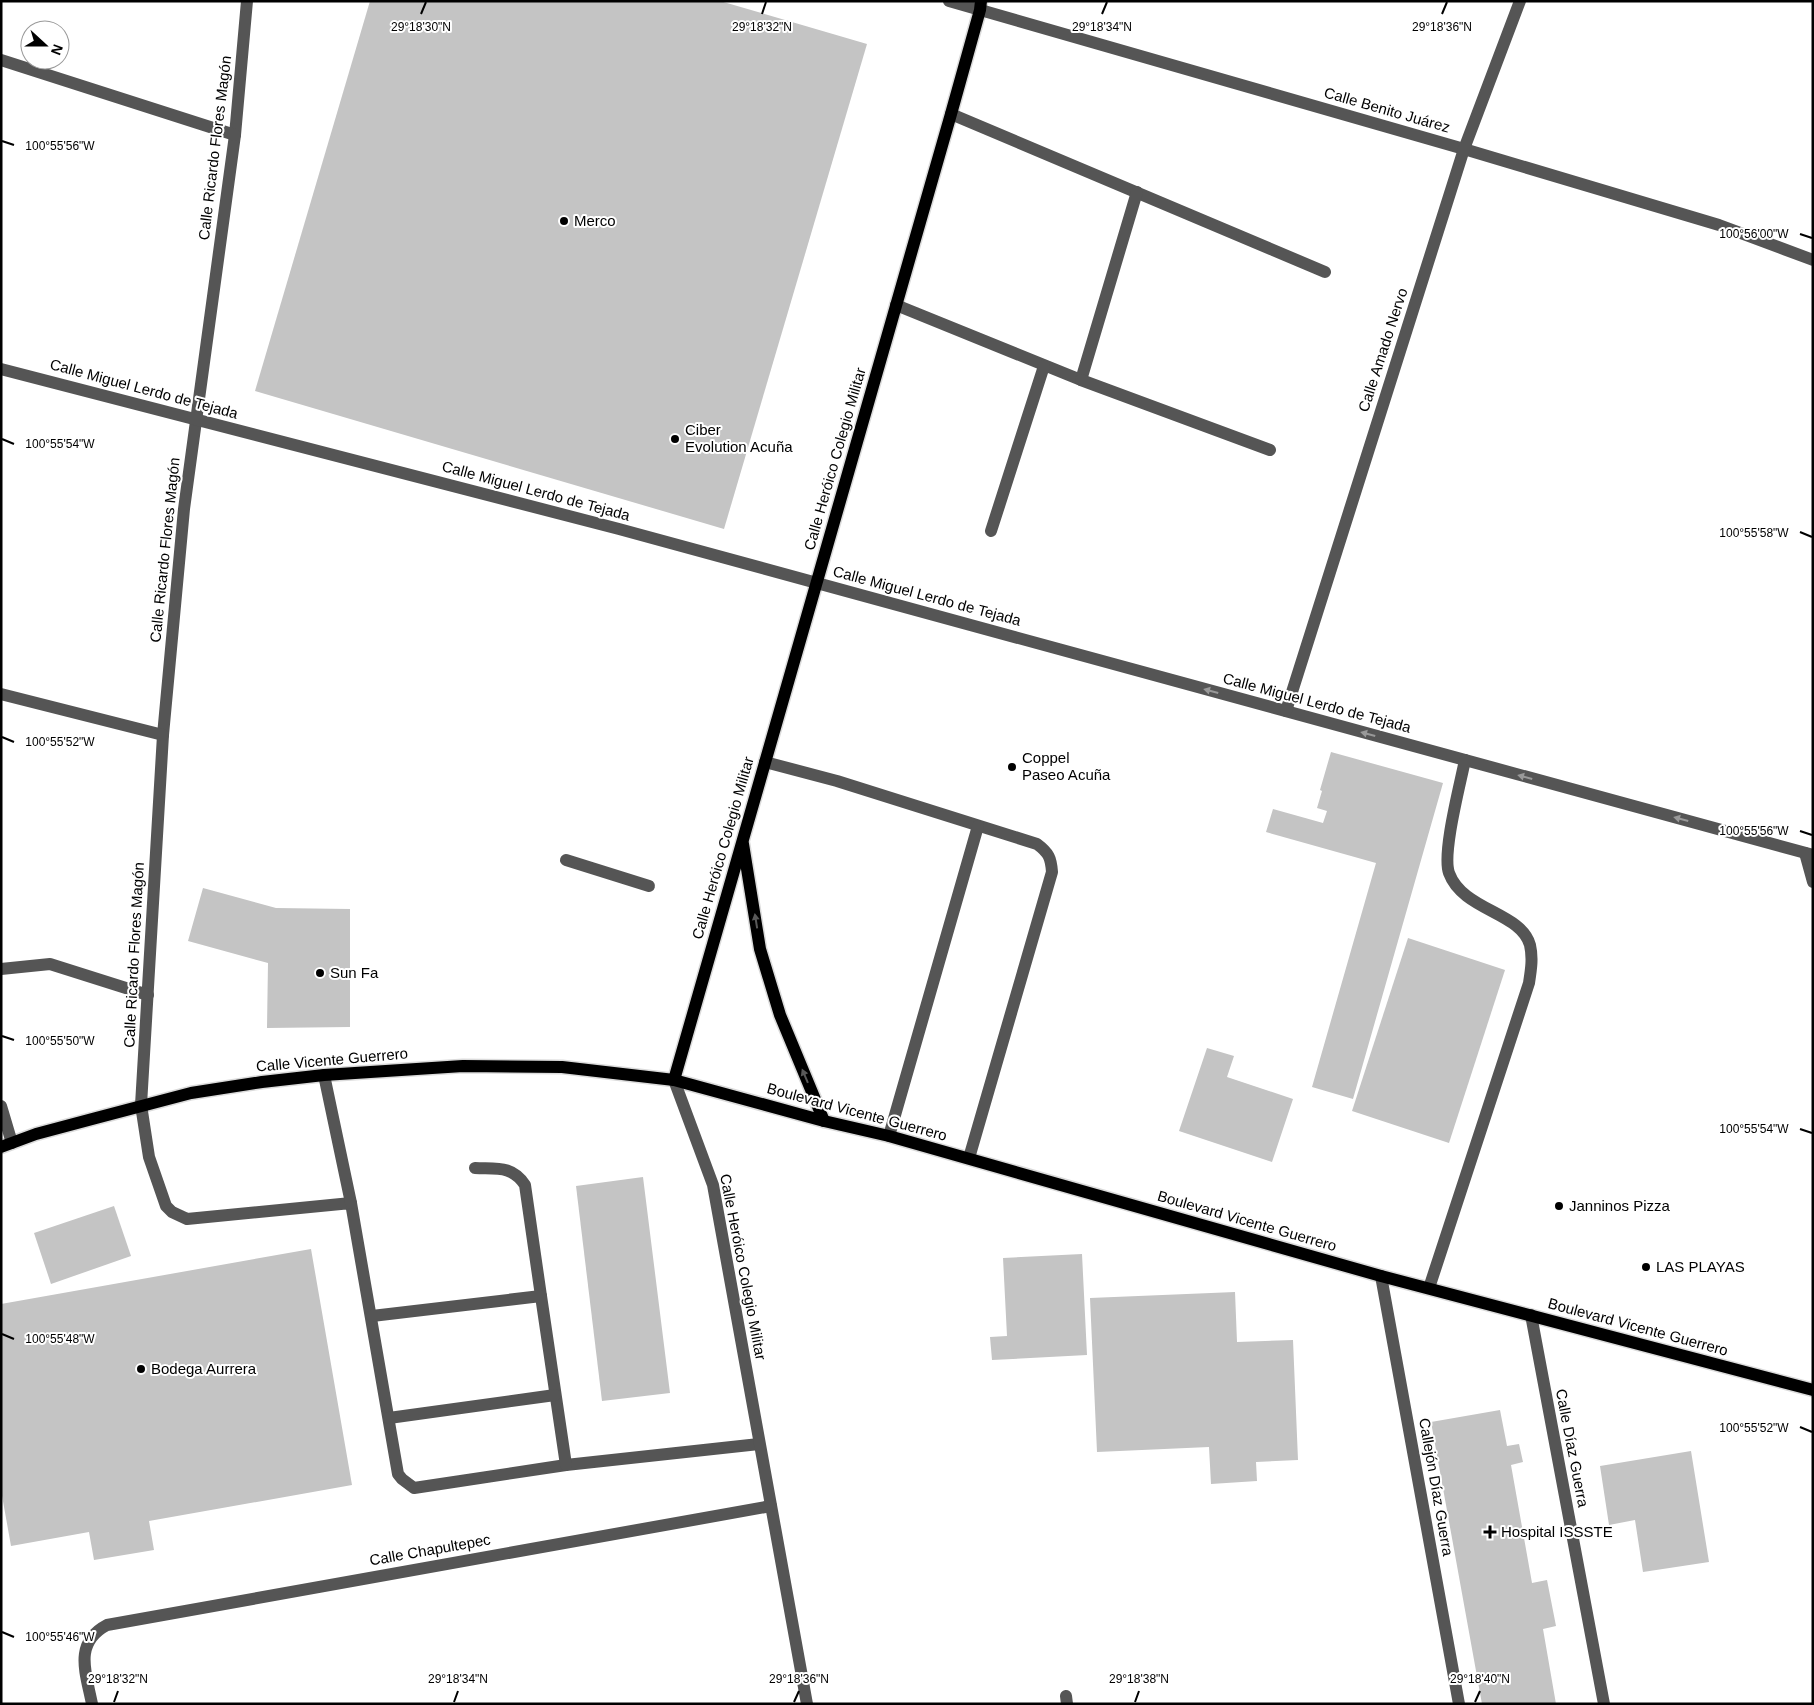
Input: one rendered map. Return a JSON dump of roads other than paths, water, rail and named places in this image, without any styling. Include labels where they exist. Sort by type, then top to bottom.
[{"type":"main road","name":"Calle Heróico Colegio Militar","points":[[674,1080],[982,4]]},
{"type":"main road","points":[[742,840],[760,949],[780,1015],[824,1120]]},
{"type":"main road","name":"Calle Vicente Guerrero","points":[[7,1145],[36,1134],[141,1105],[200,1092],[324,1075],[463,1066],[562,1067],[674,1080]]},
{"type":"main road","name":"Boulevard Vicente Guerrero","points":[[674,1080],[969,1158],[1381,1276],[1813,1390]]},
{"type":"street","name":"Calle Ricardo Flores Magón","points":[[247,1],[235,136],[184,509],[163,735],[141,1105],[149,1157],[166,1206],[172,1212],[186,1219],[351,1203]]},
{"type":"street","name":"Calle Benito Juárez","points":[[949,1],[982,4],[1719,225],[1813,260]]},
{"type":"street","name":"Calle Amado Nervo","points":[[1286,711],[1464,149],[1520,1]]},
{"type":"street","points":[[1,60],[235,136]]},
{"type":"street","points":[[951,114],[1325,272]]},
{"type":"street","points":[[1081,380],[1137,192]]},
{"type":"street","points":[[896,305],[1044,366],[1270,450]]},
{"type":"street","points":[[991,532],[1044,366]]},
{"type":"street","name":"Calle Miguel Lerdo de Tejada","points":[[1,369],[816,583],[1809,854]]},
{"type":"street","points":[[1,694],[163,735]]},
{"type":"street","points":[[1430,1288],[1529,983],[1532,959],[1529,943],[1522,929],[1464,895],[1455,885],[1448,872],[1447,852],[1465,760]]},
{"type":"street","points":[[764,762],[837,781],[1038,844],[1048,852],[1051,859],[1052,872],[969,1158]]},
{"type":"street","points":[[889,1136],[978,826]]},
{"type":"street","points":[[1809,854],[1813,882]]},
{"type":"street","points":[[566,860],[649,886]]},
{"type":"street","points":[[1,969],[50,964],[148,995]]},
{"type":"street","points":[[324,1075],[372,1316],[398,1474],[402,1480],[414,1488],[566,1465],[759,1444]]},
{"type":"street","name":"Calle Heróico Colegio Militar","points":[[674,1080],[713,1185],[807,1704]]},
{"type":"street","points":[[1,1106],[7,1145]]},
{"type":"street","points":[[475,1168],[512,1171],[520,1176],[525,1185],[566,1465]]},
{"type":"street","name":"Callejón Díaz Guerra","points":[[1381,1276],[1459,1704]]},
{"type":"street","points":[[372,1316],[541,1296]]},
{"type":"street","name":"Calle Díaz Guerra","points":[[1531,1316],[1604,1704]]},
{"type":"street","points":[[389,1418],[555,1395]]},
{"type":"street","name":"Calle Chapultepec","points":[[92,1704],[84,1657],[88,1644],[96,1631],[107,1625],[771,1506]]},
{"type":"place","name":"Merco","points":[[564,221]]},
{"type":"place","name":"Ciber Evolution Acuña","points":[[675,439]]},
{"type":"place","name":"Coppel Paseo Acuña","points":[[1012,767]]},
{"type":"place","name":"Sun Fa","points":[[320,973]]},
{"type":"place","name":"Janninos Pizza","points":[[1559,1206]]},
{"type":"place","name":"LAS PLAYAS","points":[[1646,1267]]},
{"type":"place","name":"Bodega Aurrera","points":[[141,1369]]},
{"type":"place","name":"Hospital ISSSTE","points":[[1490,1532]]}]
